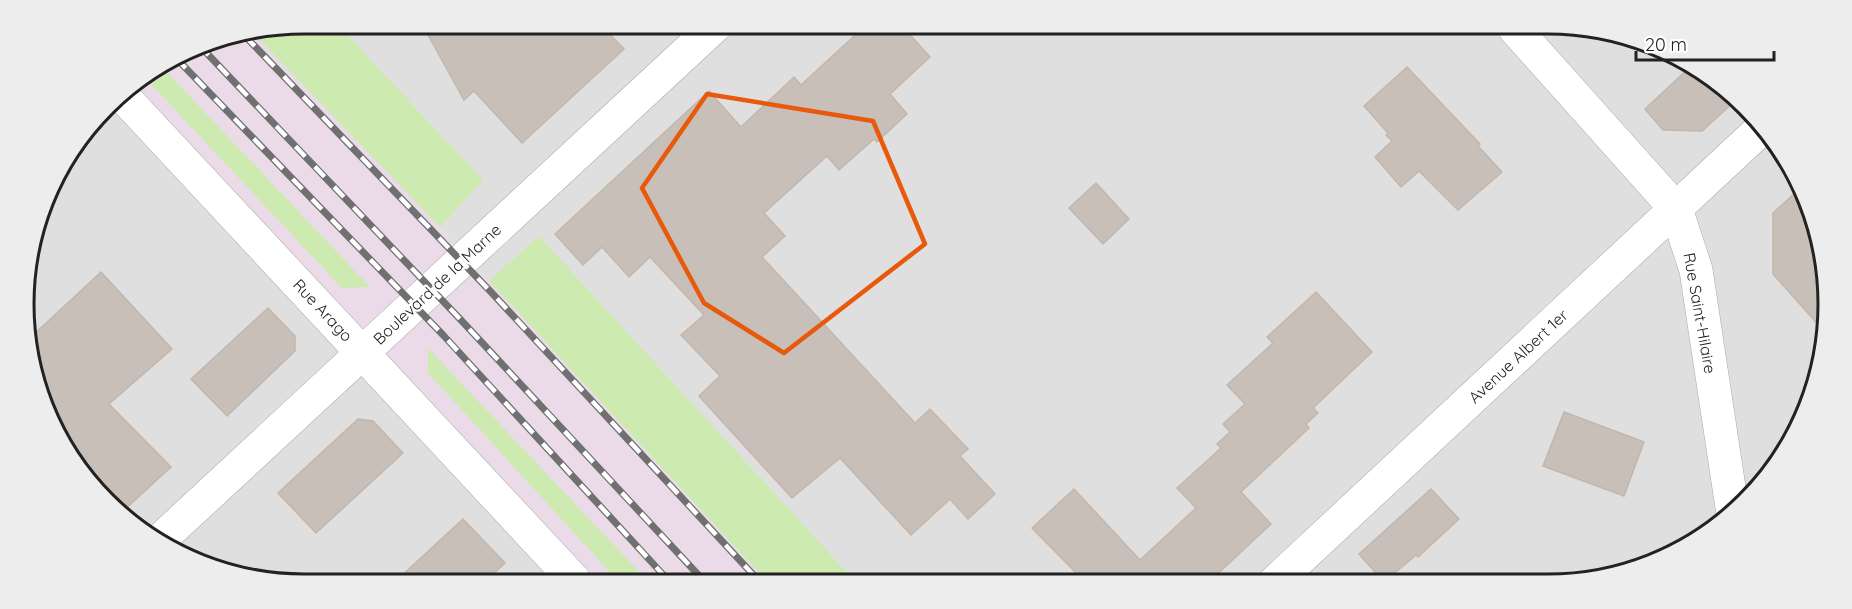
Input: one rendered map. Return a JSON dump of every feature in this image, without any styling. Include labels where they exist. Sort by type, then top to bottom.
[{"type":"street","name":"Boulevard de la Marne","points":[[165,536],[705,35]]},
{"type":"street","name":"Rue Saint-Hilaire","points":[[1520,35],[1676,209],[1696,270],[1731,502]]},
{"type":"street","name":"Rue Arago","points":[[127,101],[568,574]]},
{"type":"street","name":"Avenue Albert 1er","points":[[1284,574],[1756,133]]},
{"type":"highlighted area","points":[[707,94],[873,121],[925,244],[784,353],[704,303],[642,188]]},
{"type":"shaded area","points":[[287,35],[1565,35],[1583,37],[1634,49],[1667,62],[1712,90],[1750,126],[1772,154],[1797,201],[1812,252],[1818,304],[1815,340],[1803,391],[1790,424],[1762,469],[1726,507],[1698,529],[1667,547],[1617,565],[1565,574],[759,574],[263,38]]},
{"type":"shaded area","points":[[263,38],[759,574],[591,574],[139,91],[169,71],[201,55]]},
{"type":"shaded area","points":[[139,91],[591,574],[287,574],[252,569],[201,554],[169,538],[140,519],[102,483],[71,440],[49,391],[37,340],[35,287],[44,235],[62,185],[90,140]]},
{"type":"green space","points":[[287,35],[347,35],[483,180],[440,227],[259,39]]},
{"type":"green space","points":[[167,72],[370,287],[342,288],[150,83]]},
{"type":"green space","points":[[539,236],[849,574],[761,574],[489,281]]},
{"type":"green space","points":[[428,348],[641,574],[612,574],[428,373]]},
{"type":"building","points":[[428,35],[611,35],[624,49],[522,143],[474,91],[464,100]]},
{"type":"building","points":[[855,35],[910,35],[930,57],[890,94],[907,114],[877,142],[874,139],[839,170],[827,156],[764,213],[785,236],[762,257],[915,423],[930,409],[968,449],[960,456],[995,494],[968,519],[950,499],[911,535],[840,458],[792,498],[699,396],[720,376],[681,335],[704,315],[650,257],[629,277],[602,247],[583,265],[555,234],[709,91],[741,127],[794,77],[801,85]]},
{"type":"building","points":[[1407,67],[1480,144],[1478,146],[1502,172],[1458,210],[1419,171],[1401,187],[1375,157],[1392,141],[1386,135],[1388,133],[1364,106]]},
{"type":"building","points":[[1684,72],[1712,90],[1730,106],[1702,131],[1663,130],[1645,109]]},
{"type":"building","points":[[1096,183],[1129,219],[1103,244],[1069,208]]},
{"type":"building","points":[[1794,194],[1812,252],[1817,287],[1817,323],[1773,274],[1773,213]]},
{"type":"building","points":[[101,272],[172,349],[109,404],[171,467],[127,508],[90,469],[62,424],[44,374],[36,332]]},
{"type":"building","points":[[1316,292],[1372,352],[1313,408],[1318,413],[1306,424],[1309,428],[1241,492],[1271,524],[1218,574],[1077,574],[1032,528],[1074,489],[1140,560],[1196,508],[1177,488],[1221,448],[1217,444],[1230,432],[1223,424],[1245,404],[1227,385],[1273,343],[1267,337]]},
{"type":"building","points":[[268,308],[295,336],[295,351],[227,416],[191,379]]},
{"type":"building","points":[[1564,412],[1644,442],[1624,496],[1543,466]]},
{"type":"building","points":[[358,419],[373,421],[403,453],[316,533],[278,493]]},
{"type":"building","points":[[1431,489],[1459,519],[1418,557],[1416,555],[1393,574],[1377,574],[1359,554]]},
{"type":"building","points":[[463,519],[505,563],[493,574],[403,574]]},
{"type":"railway","points":[[249,41],[491,292],[753,574]]},
{"type":"railway","points":[[207,53],[460,319],[697,574]]},
{"type":"railway","points":[[182,64],[444,336],[662,574]]}]
